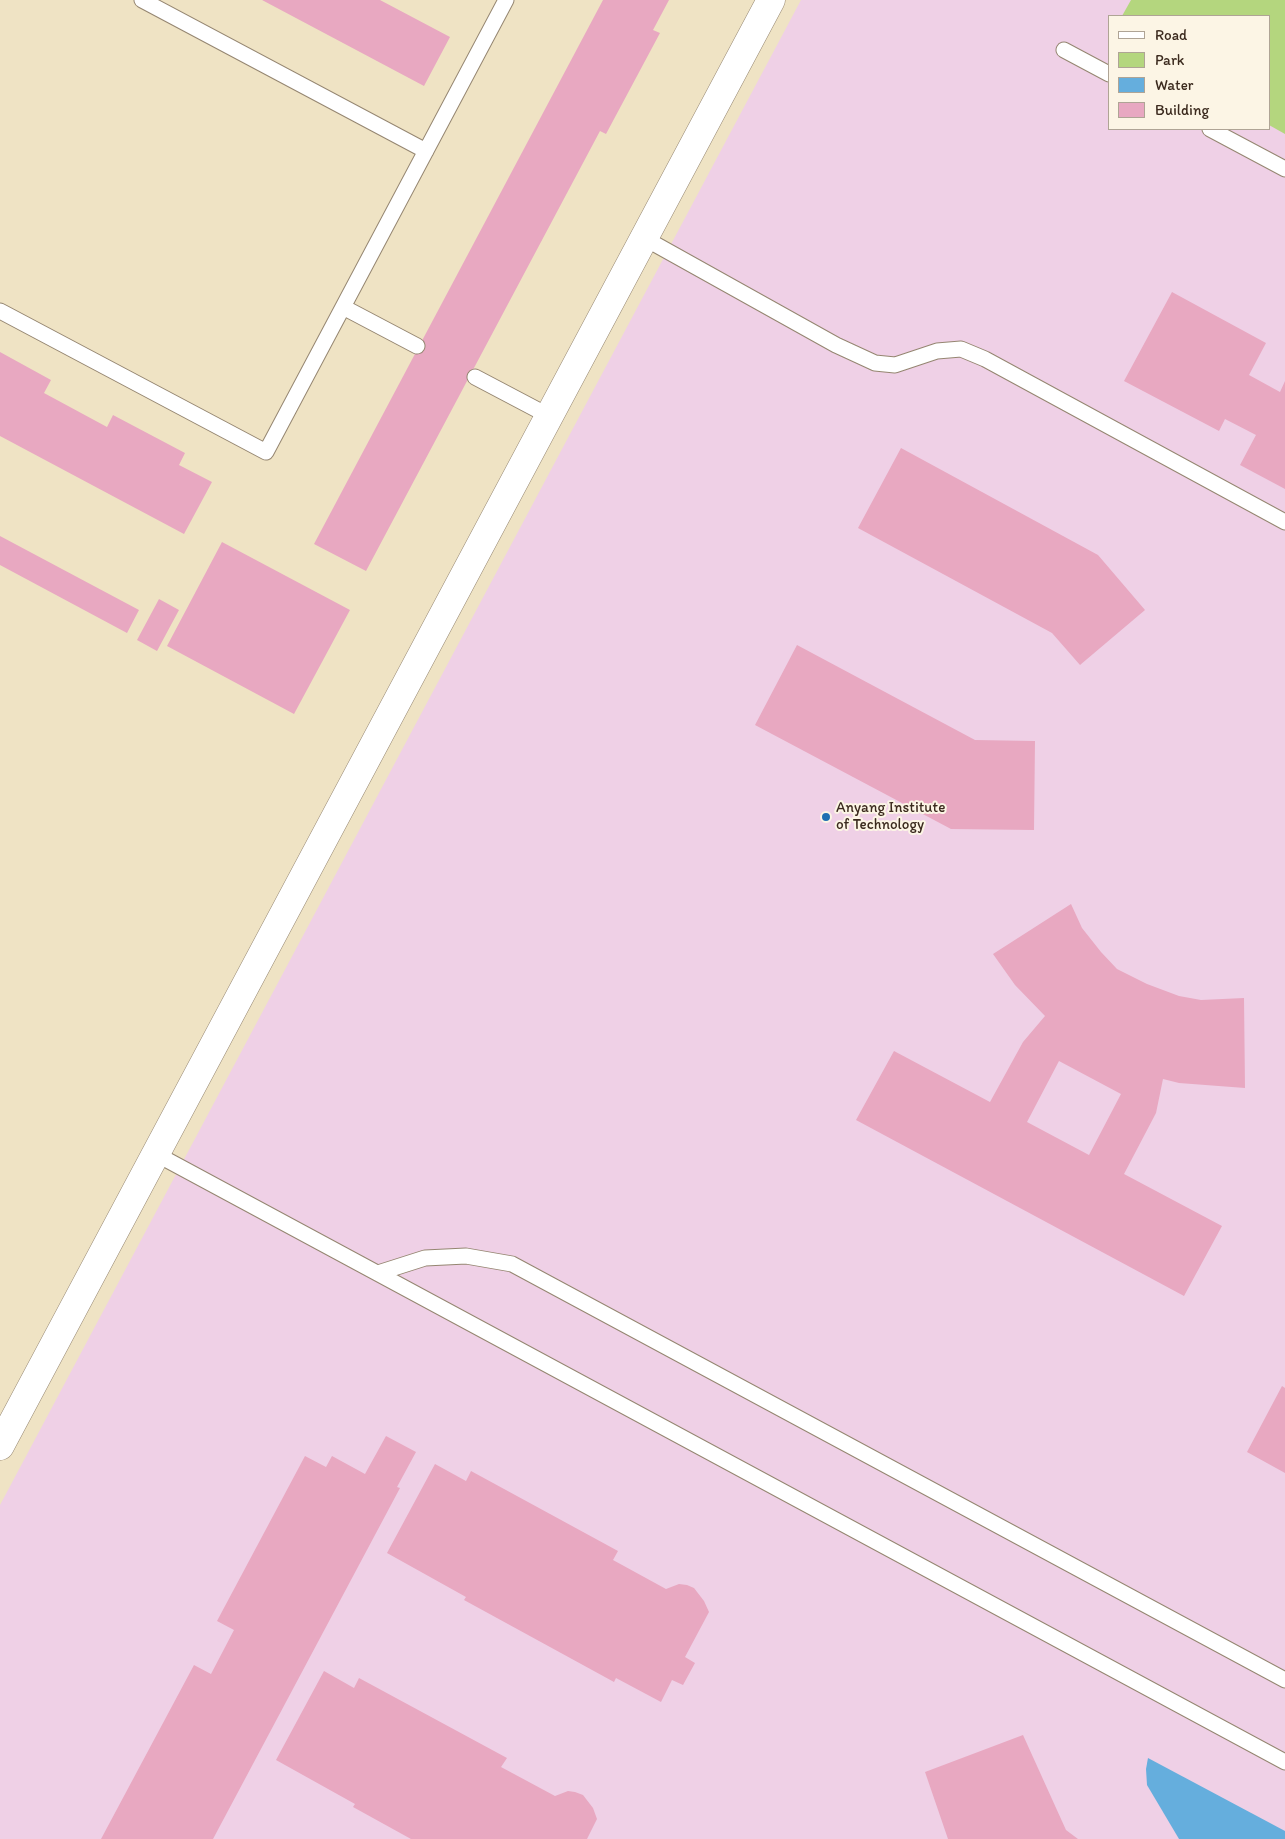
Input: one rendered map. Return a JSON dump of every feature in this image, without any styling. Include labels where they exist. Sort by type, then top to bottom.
[{"type":"street","points":[[0,1446],[771,0]]},
{"type":"lane","points":[[142,0],[426,150]]},
{"type":"lane","points":[[0,311],[266,452],[506,0]]},
{"type":"lane","points":[[1064,50],[1108,73]]},
{"type":"lane","points":[[1212,130],[1285,169]]},
{"type":"lane","points":[[644,238],[836,345],[874,363],[894,365],[937,351],[961,349],[985,358],[1285,522]]},
{"type":"lane","points":[[343,307],[417,346]]},
{"type":"lane","points":[[475,377],[549,416]]},
{"type":"lane","points":[[156,1154],[1285,1762]]},
{"type":"lane","points":[[378,1273],[425,1258],[466,1256],[512,1264],[1285,1680]]},
{"type":"shaded area","name":"Anyang Institute of Technology","points":[[801,0],[1285,0],[1285,1839],[0,1839],[0,1505]]},
{"type":"green space","points":[[1131,0],[1285,0],[1285,134],[1270,126],[1270,15],[1123,15]]},
{"type":"water","points":[[1148,1758],[1285,1831],[1285,1839],[1179,1839],[1147,1785],[1146,1769]]},
{"type":"building","points":[[262,0],[380,0],[450,37],[424,86]]},
{"type":"building","points":[[603,0],[669,0],[653,30],[660,33],[606,134],[600,131],[366,571],[314,544]]},
{"type":"building","points":[[1172,292],[1266,343],[1249,375],[1280,392],[1285,381],[1285,489],[1240,465],[1256,435],[1225,419],[1219,431],[1124,381]]},
{"type":"building","points":[[0,352],[51,380],[44,393],[107,427],[113,415],[185,453],[179,465],[212,482],[184,534],[0,436]]},
{"type":"building","points":[[901,448],[1098,555],[1145,610],[1080,665],[1052,633],[858,528]]},
{"type":"building","points":[[0,536],[139,610],[127,633],[0,565]]},
{"type":"building","points":[[222,542],[350,610],[294,714],[167,646]]},
{"type":"building","points":[[159,599],[179,610],[157,651],[137,640]]},
{"type":"building","points":[[797,645],[975,740],[1035,741],[1034,830],[951,829],[755,725]]},
{"type":"building","points":[[1071,904],[1082,928],[1117,969],[1147,984],[1179,996],[1201,1000],[1244,998],[1245,1088],[1179,1083],[1163,1079],[1156,1113],[1124,1174],[1222,1226],[1184,1296],[856,1120],[894,1051],[990,1102],[1023,1042],[1045,1016],[1015,985],[993,954]],"holes":[[[1059,1061],[1121,1094],[1089,1155],[1027,1122]]]},
{"type":"building","points":[[1282,1386],[1285,1388],[1285,1473],[1247,1452]]},
{"type":"building","points":[[386,1436],[416,1452],[397,1487],[400,1488],[213,1839],[101,1839],[194,1665],[211,1674],[234,1630],[217,1621],[305,1456],[326,1467],[332,1456],[365,1474]]},
{"type":"building","points":[[435,1464],[466,1481],[471,1471],[618,1551],[613,1560],[666,1589],[679,1584],[694,1588],[704,1601],[709,1612],[685,1657],[695,1663],[683,1685],[672,1680],[661,1702],[616,1678],[614,1682],[464,1600],[466,1597],[387,1553]]},
{"type":"building","points":[[324,1671],[354,1688],[359,1678],[507,1758],[501,1767],[555,1796],[568,1791],[583,1795],[593,1808],[597,1819],[587,1839],[411,1839],[353,1807],[355,1804],[276,1760]]},
{"type":"building","points":[[1023,1735],[1066,1830],[1078,1839],[948,1839],[925,1772]]},
{"type":"place","name":"Anyang Institute of Technology","points":[[826,817]]}]
